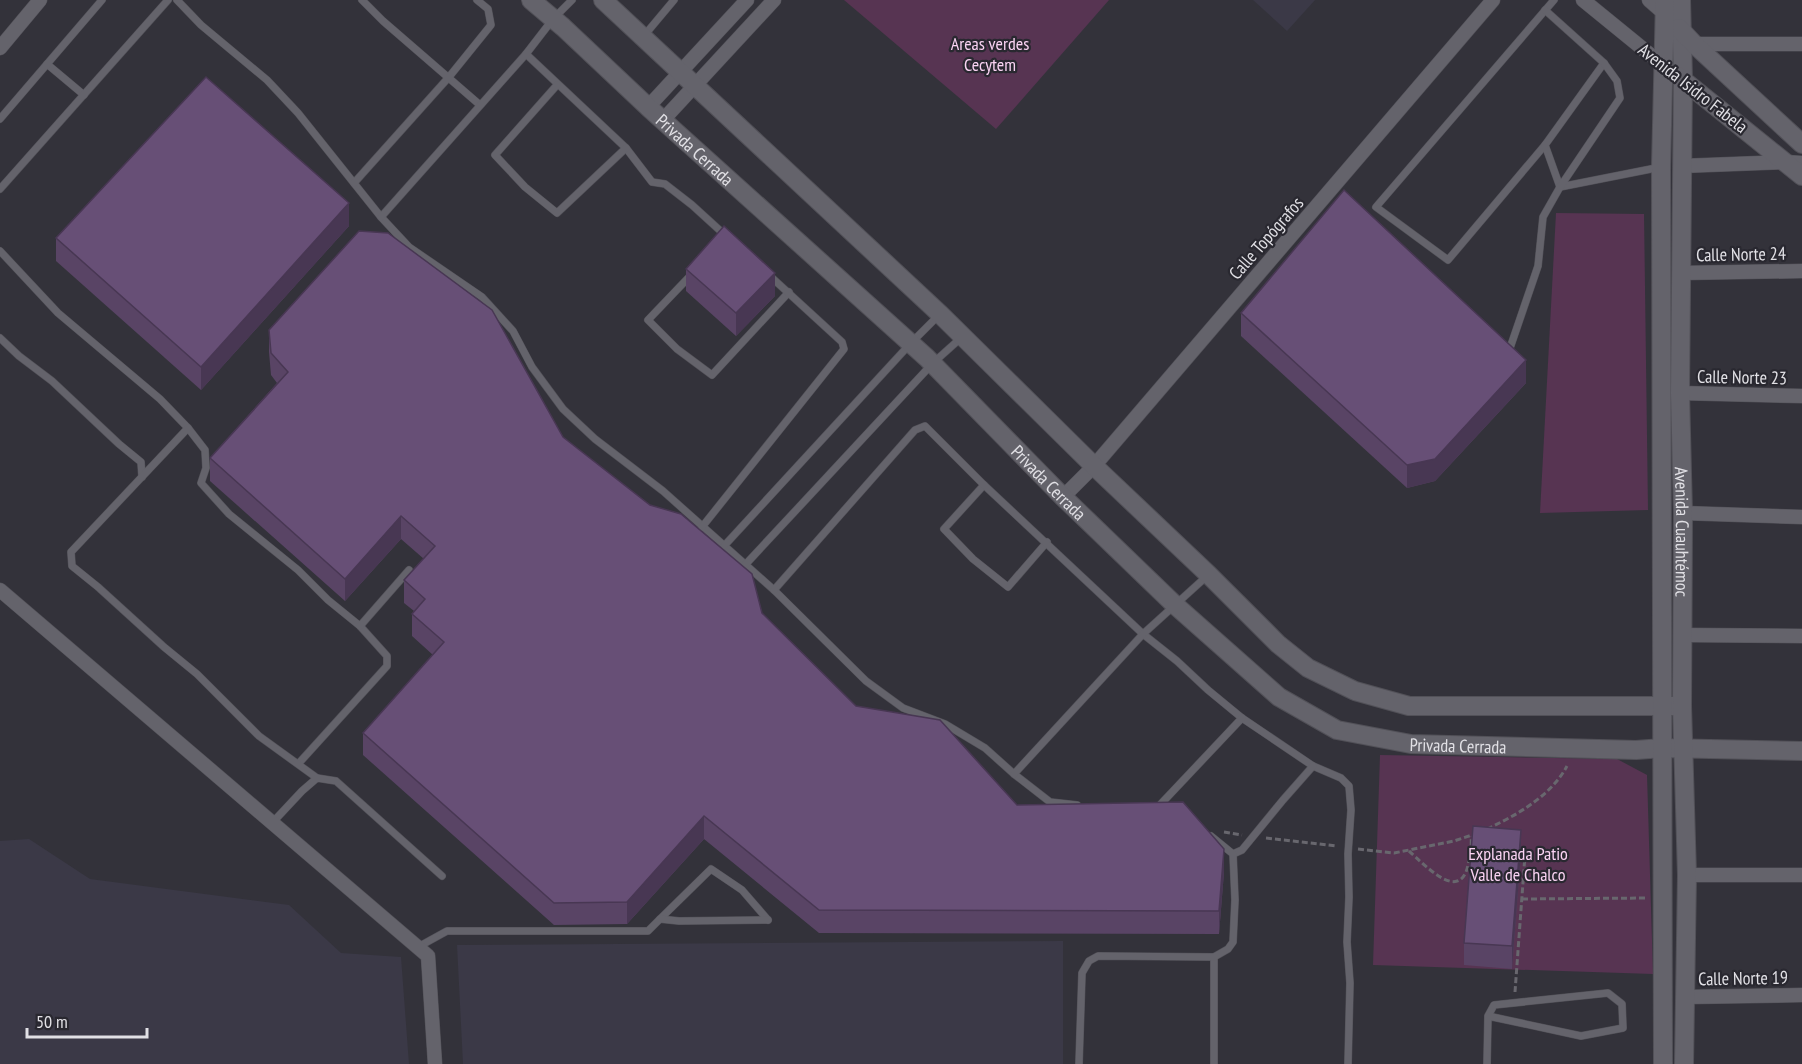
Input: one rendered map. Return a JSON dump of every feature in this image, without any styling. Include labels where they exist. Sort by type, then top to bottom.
[{"type":"street","points":[[0,48],[40,0]]},
{"type":"street","name":"Privada Cerrada","points":[[531,0],[933,363],[1063,496],[1175,605],[1280,697],[1337,730],[1411,744],[1636,750],[1663,748],[1802,750]]},
{"type":"street","name":"Privada Cerrada","points":[[603,0],[940,314],[1278,645],[1308,668],[1355,691],[1409,706],[1682,706]]},
{"type":"street","points":[[663,120],[688,79],[747,0]]},
{"type":"street","points":[[648,107],[688,79],[774,0]]},
{"type":"street","name":"Calle Topógrafos","points":[[1063,496],[1094,466],[1493,0]]},
{"type":"street","name":"Avenida Isidro Fabela","points":[[1583,0],[1664,66],[1793,163],[1802,176]]},
{"type":"street","name":"Avenida Isidro Fabela","points":[[1649,0],[1665,7],[1694,44],[1802,144]]},
{"type":"street","name":"Avenida Cuauhtémoc","points":[[1681,0],[1683,79],[1680,393],[1683,513],[1682,706],[1687,875],[1684,1064]]},
{"type":"street","name":"Avenida Cuauhtémoc","points":[[1663,1064],[1660,166],[1665,7]]},
{"type":"street","points":[[1694,44],[1802,44]]},
{"type":"street","points":[[1681,166],[1793,163]]},
{"type":"street","name":"Calle Norte 24","points":[[1681,273],[1802,271]]},
{"type":"street","name":"Calle Norte 23","points":[[1680,393],[1802,396]]},
{"type":"street","points":[[1683,513],[1802,517]]},
{"type":"street","points":[[0,590],[428,956],[435,1064]]},
{"type":"street","points":[[1683,635],[1802,636]]},
{"type":"street","points":[[1687,875],[1802,875]]},
{"type":"street","name":"Calle Norte 19","points":[[1685,997],[1802,995]]},
{"type":"lane","points":[[0,119],[102,0]]},
{"type":"lane","points":[[0,189],[168,0]]},
{"type":"lane","points":[[177,0],[201,25],[267,80],[298,113],[381,217],[409,247],[482,297],[513,331],[532,367],[563,409],[595,439],[663,491],[774,590],[866,681],[903,708],[945,723],[985,748],[1050,802],[1081,806]]},
{"type":"lane","points":[[362,0],[480,105]]},
{"type":"lane","points":[[354,183],[449,77],[491,25],[489,9],[477,0]]},
{"type":"lane","points":[[381,217],[572,0]]},
{"type":"lane","points":[[643,37],[674,0]]},
{"type":"lane","points":[[1554,0],[1376,207],[1448,260],[1545,145],[1604,63]]},
{"type":"lane","points":[[1509,351],[1538,266],[1543,217],[1560,187],[1620,98],[1617,81],[1604,63],[1545,10]]},
{"type":"lane","points":[[526,54],[626,148],[652,182],[665,184],[736,245]]},
{"type":"lane","points":[[48,64],[84,95]]},
{"type":"lane","points":[[557,85],[495,155],[525,187],[557,213],[626,148]]},
{"type":"lane","points":[[1545,145],[1560,187]]},
{"type":"lane","points":[[1560,187],[1660,166]]},
{"type":"lane","points":[[719,246],[727,237]]},
{"type":"lane","points":[[0,250],[58,313],[160,399],[188,428],[205,450],[206,468],[201,483],[229,514],[298,570],[328,600],[360,626],[387,656],[387,666],[299,763]]},
{"type":"lane","points":[[702,527],[844,349],[842,342],[762,269]]},
{"type":"lane","points":[[695,271],[648,320],[677,349],[712,375],[789,292]]},
{"type":"lane","points":[[724,546],[910,343],[940,314]]},
{"type":"lane","points":[[745,565],[933,363],[962,337]]},
{"type":"lane","points":[[0,338],[52,381],[141,462],[142,477]]},
{"type":"lane","points":[[774,590],[915,430],[925,426],[984,485],[1143,634],[1208,690],[1242,718],[1313,766],[1341,778],[1349,786],[1351,810],[1348,848],[1347,942],[1350,984],[1348,1064]]},
{"type":"lane","points":[[188,428],[71,552],[72,566],[197,674],[259,736],[317,778],[336,781],[442,876]]},
{"type":"lane","points":[[984,485],[944,529],[973,559],[1008,587],[1047,542]]},
{"type":"lane","points":[[360,626],[409,570]]},
{"type":"lane","points":[[1014,774],[1143,634],[1209,575]]},
{"type":"lane","points":[[1158,807],[1242,718]]},
{"type":"lane","points":[[1233,854],[1242,850],[1313,766]]},
{"type":"lane","points":[[273,822],[317,778]]},
{"type":"lane","points":[[1147,807],[1169,809]]},
{"type":"lane","points":[[1079,1064],[1082,974],[1089,961],[1098,956],[1214,957],[1228,949],[1233,942],[1235,900],[1233,854],[1202,829]]},
{"type":"lane","points":[[418,947],[447,931],[648,931],[660,919],[711,868],[742,890],[768,920],[679,921],[660,919]]},
{"type":"lane","points":[[1214,957],[1214,1064]]},
{"type":"lane","points":[[1487,1064],[1488,1016],[1494,1005],[1608,993],[1622,1004],[1623,1028],[1581,1036],[1488,1016]]},
{"type":"path","points":[[1202,829],[1394,853],[1409,851],[1471,836],[1510,818],[1548,791],[1560,779],[1576,748]]},
{"type":"path","points":[[1409,851],[1442,878],[1459,882],[1466,876],[1472,845],[1471,836]]},
{"type":"path","points":[[1512,847],[1522,848],[1525,851],[1514,1002]]},
{"type":"path","points":[[1522,899],[1662,897]]},
{"type":"shaded area","points":[[1253,0],[1315,0],[1287,31]]},
{"type":"shaded area","points":[[29,839],[90,879],[289,905],[341,953],[401,957],[409,1064],[0,1064],[0,841]]},
{"type":"shaded area","points":[[1063,941],[1063,1064],[463,1064],[457,945]]},
{"type":"green space","name":"Areas verdes Cecytem","points":[[844,0],[1109,0],[996,129]]},
{"type":"green space","points":[[1556,213],[1644,214],[1648,510],[1540,513]]},
{"type":"green space","name":"Explanada Patio Valle de Chalco","points":[[1380,755],[1617,759],[1647,775],[1653,974],[1373,965]]},
{"type":"building","points":[[206,77],[349,203],[201,367],[56,238]]},
{"type":"building","points":[[1344,190],[1526,360],[1435,459],[1407,465],[1241,313]]},
{"type":"building","points":[[724,226],[775,273],[736,313],[686,269]]},
{"type":"building","points":[[359,231],[388,233],[492,310],[563,437],[650,505],[681,514],[752,574],[762,613],[856,706],[940,720],[1017,805],[1183,802],[1224,849],[1219,911],[819,910],[704,816],[627,902],[554,903],[363,733],[444,642],[412,614],[425,599],[404,580],[435,546],[401,516],[345,579],[210,458],[288,372],[271,353],[269,330]]},
{"type":"building","points":[[1473,826],[1521,830],[1512,946],[1464,943]]}]
